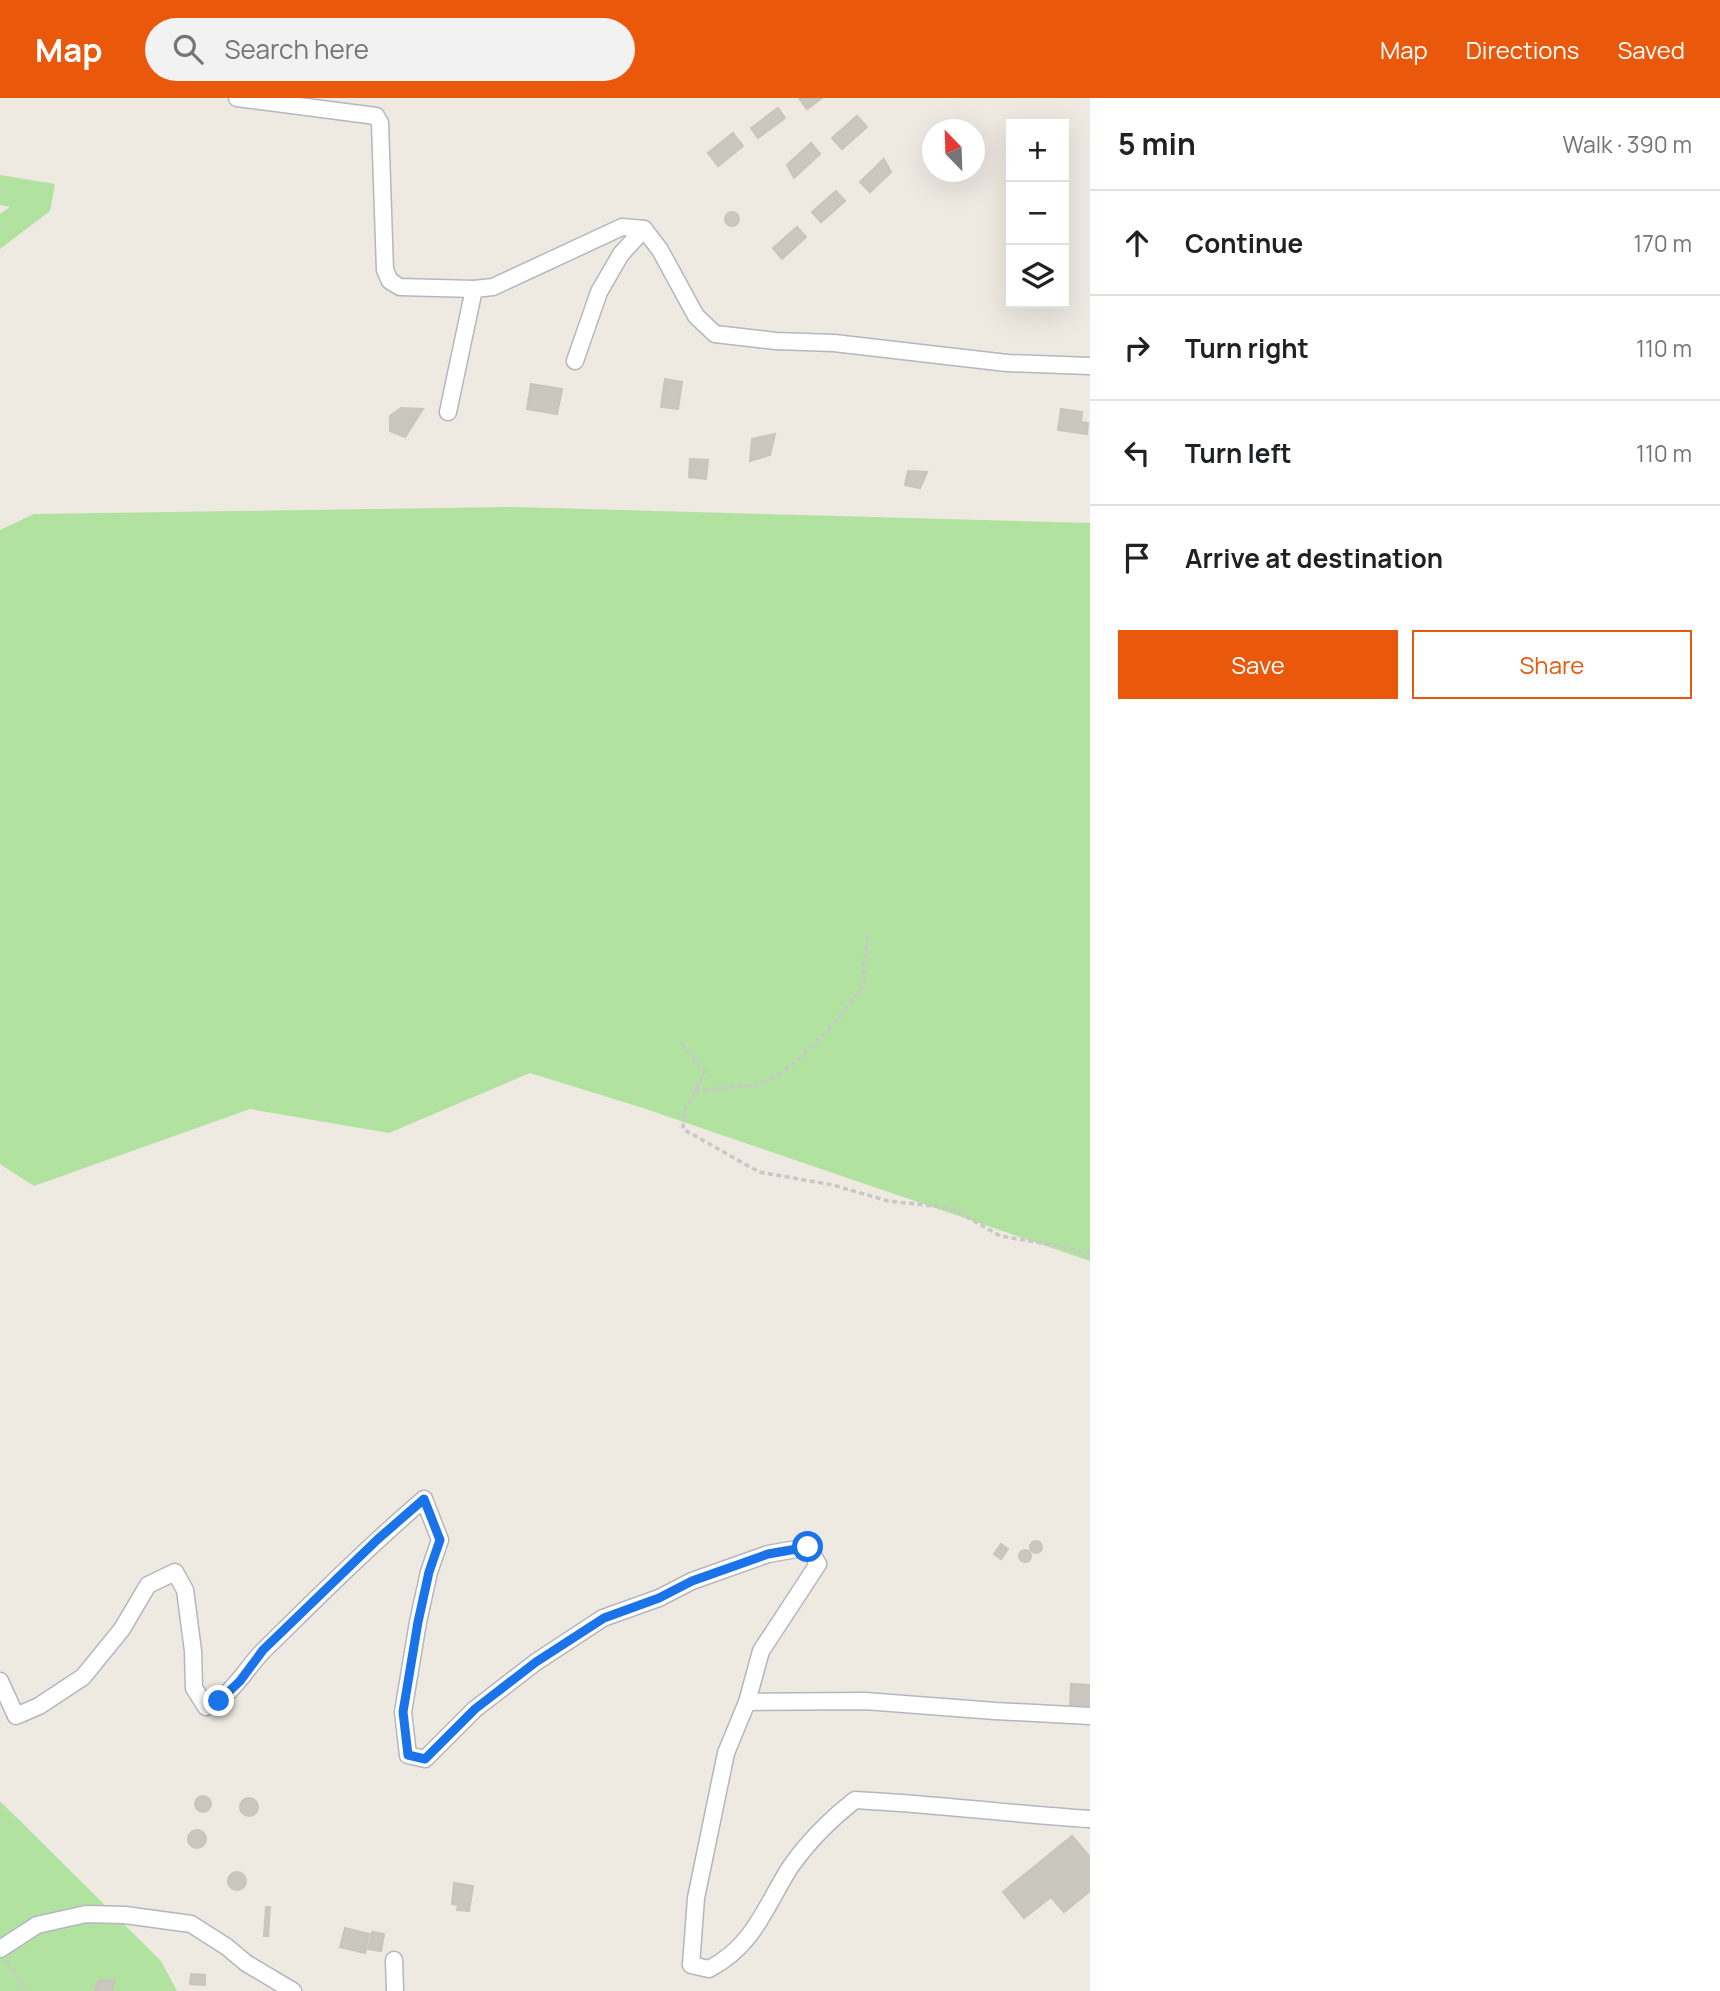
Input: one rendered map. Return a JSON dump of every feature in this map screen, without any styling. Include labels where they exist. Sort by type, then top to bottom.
[{"type":"street","points":[[237,98],[376,116],[380,123],[385,270],[390,281],[400,287],[492,287],[622,227],[644,229],[660,250],[696,316],[715,334],[776,341],[834,343],[1007,363],[1090,366]]},
{"type":"street","points":[[575,361],[599,292],[621,254],[644,229]]},
{"type":"street","points":[[448,412],[474,289]]},
{"type":"street","points":[[0,1681],[16,1716],[39,1706],[83,1677],[122,1629],[148,1584],[175,1572],[185,1590],[193,1651],[194,1688],[206,1707],[219,1701],[240,1681],[263,1650],[378,1539],[424,1499],[440,1540],[429,1572],[418,1622],[403,1712],[408,1755],[425,1759],[475,1709],[536,1662],[604,1618],[659,1598],[692,1581],[768,1554],[808,1547],[818,1564],[761,1651],[747,1702],[726,1753],[696,1898],[691,1965],[709,1969],[726,1960],[759,1924],[792,1865],[836,1815],[855,1800],[1090,1819]]},
{"type":"street","points":[[747,1702],[865,1701],[1090,1716]]},
{"type":"street","points":[[3,1955],[37,1925],[86,1914],[125,1915],[191,1924],[246,1963],[293,1991]]},
{"type":"street","points":[[394,1960],[395,1991]]},
{"type":"path","points":[[695,1091],[758,1085],[791,1067],[834,1024],[863,986],[867,932]]},
{"type":"path","points":[[682,1043],[705,1073],[684,1112],[683,1129],[759,1172],[833,1185],[888,1201],[952,1208],[1000,1236],[1090,1254]]},
{"type":"path","points":[[3,1955],[26,1991]]},
{"type":"green space","points":[[0,175],[55,184],[50,211],[0,249],[0,214],[10,207],[0,205]]},
{"type":"green space","points":[[514,507],[1090,523],[1090,1261],[643,1108],[530,1073],[389,1133],[250,1109],[34,1186],[0,1164],[0,530],[34,514]]},
{"type":"green space","points":[[0,1801],[161,1961],[177,1991],[0,1991]]},
{"type":"building","points":[[799,98],[822,98],[807,109]]},
{"type":"building","points":[[778,108],[785,118],[758,138],[751,128]]},
{"type":"building","points":[[857,116],[867,127],[842,149],[832,138]]},
{"type":"building","points":[[733,133],[743,146],[718,166],[708,153]]},
{"type":"building","points":[[811,143],[820,154],[794,178],[787,165]]},
{"type":"building","points":[[884,159],[891,172],[870,192],[860,182]]},
{"type":"building","points":[[836,191],[845,201],[821,222],[812,212]]},
{"type":"building","points":[[729,212],[735,212],[739,219],[735,226],[729,226],[725,222],[725,216]]},
{"type":"building","points":[[797,227],[806,237],[782,259],[773,248]]},
{"type":"building","points":[[665,379],[682,382],[678,409],[661,407]]},
{"type":"building","points":[[531,384],[562,389],[557,414],[527,409]]},
{"type":"building","points":[[401,408],[423,409],[405,437],[390,431],[390,416]]},
{"type":"building","points":[[1061,409],[1082,412],[1081,422],[1088,423],[1087,434],[1058,430]]},
{"type":"building","points":[[775,434],[770,455],[750,461],[752,439]]},
{"type":"building","points":[[690,459],[708,460],[706,479],[689,477]]},
{"type":"building","points":[[908,471],[927,472],[920,488],[905,485]]},
{"type":"building","points":[[1036,1541],[1042,1547],[1036,1553],[1030,1547]]},
{"type":"building","points":[[1001,1544],[1008,1549],[1001,1559],[994,1554]]},
{"type":"building","points":[[1025,1550],[1031,1556],[1025,1562],[1019,1556]]},
{"type":"building","points":[[1071,1684],[1090,1685],[1090,1708],[1070,1708]]},
{"type":"building","points":[[203,1796],[209,1798],[209,1810],[203,1812],[197,1810],[195,1804],[197,1798]]},
{"type":"building","points":[[249,1798],[255,1801],[258,1807],[255,1813],[249,1816],[243,1813],[240,1807],[243,1801]]},
{"type":"building","points":[[197,1830],[203,1833],[206,1839],[203,1845],[197,1848],[191,1845],[188,1839],[191,1833]]},
{"type":"building","points":[[1072,1836],[1090,1857],[1090,1891],[1064,1912],[1051,1897],[1024,1918],[1003,1892]]},
{"type":"building","points":[[237,1872],[243,1875],[246,1881],[243,1887],[237,1890],[231,1887],[228,1881],[231,1875]]},
{"type":"building","points":[[454,1883],[473,1886],[469,1911],[457,1910],[458,1905],[452,1904]]},
{"type":"building","points":[[266,1907],[270,1907],[268,1936],[264,1936]]},
{"type":"building","points":[[345,1928],[369,1934],[365,1953],[340,1947]]},
{"type":"building","points":[[372,1932],[384,1934],[381,1951],[368,1949]]},
{"type":"building","points":[[191,1974],[205,1975],[205,1985],[190,1984]]},
{"type":"building","points":[[115,1980],[112,1991],[95,1991],[98,1981]]},
{"type":"route","points":[[219,1701],[240,1681],[263,1650],[378,1539],[424,1499],[440,1540],[429,1572],[418,1622],[403,1712],[408,1755],[425,1759],[475,1709],[536,1662],[604,1618],[659,1598],[692,1581],[768,1554],[808,1547]]}]
